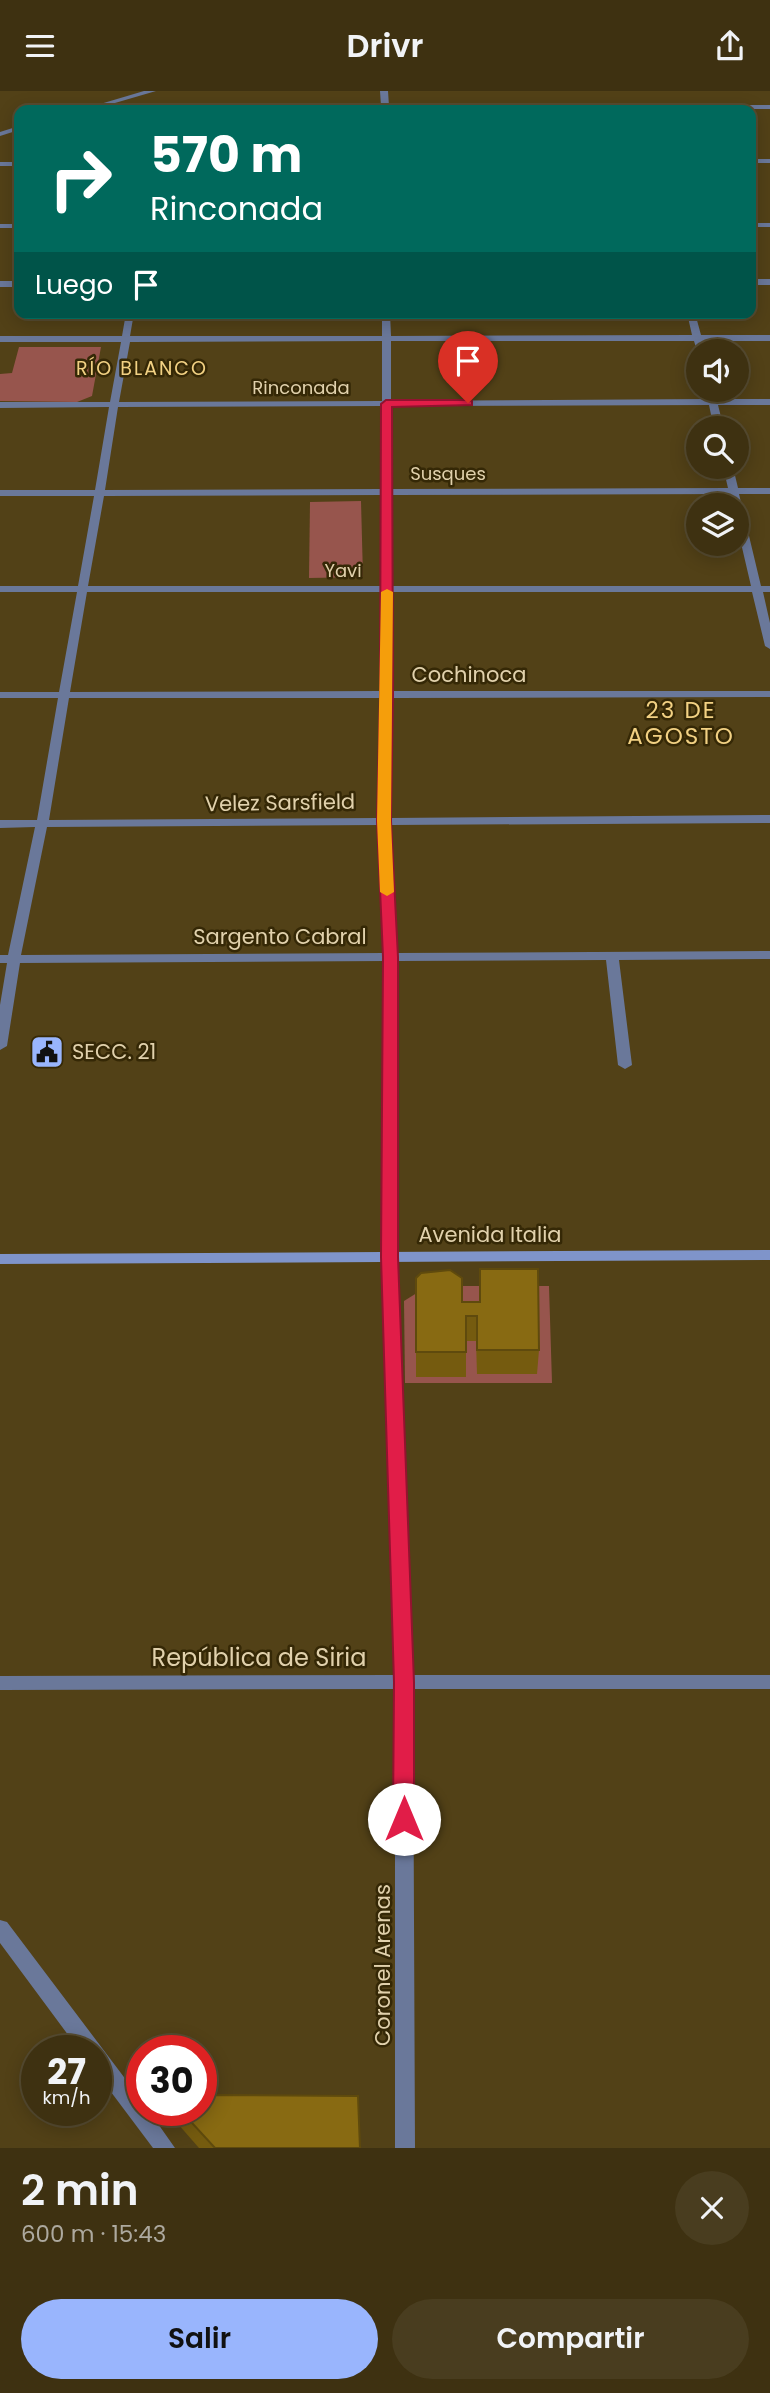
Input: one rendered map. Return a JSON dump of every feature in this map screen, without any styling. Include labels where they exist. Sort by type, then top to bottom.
[{"type":"main road","name":"Avenida Italia","points":[[0,1259],[770,1255]]},
{"type":"street","points":[[101,105],[152,91]]},
{"type":"street","points":[[0,1046],[7,959],[42,824],[129,319]]},
{"type":"street","name":"Coronel Arenas","points":[[386,319],[387,695],[384,821],[391,957],[390,1257],[404,1682],[405,2148]]},
{"type":"street","points":[[693,319],[698,339],[770,338]]},
{"type":"street","points":[[0,339],[686,339]]},
{"type":"street","points":[[713,402],[716,416]]},
{"type":"street","name":"Rinconada","points":[[0,405],[713,402]]},
{"type":"street","name":"Rinconada","points":[[749,402],[770,402]]},
{"type":"street","points":[[731,479],[770,646]]},
{"type":"street","name":"Susques","points":[[0,493],[770,491]]},
{"type":"street","name":"Yavi","points":[[0,589],[770,589]]},
{"type":"street","name":"Cochinoca","points":[[0,695],[770,694]]},
{"type":"street","name":"Velez Sarsfield","points":[[0,824],[770,819]]},
{"type":"street","name":"Sargento Cabral","points":[[7,959],[770,955]]},
{"type":"street","points":[[612,956],[625,1065]]},
{"type":"street","name":"República de Siria","points":[[0,1683],[770,1682]]},
{"type":"street","points":[[0,1929],[80,2035]]},
{"type":"street","points":[[112,2077],[165,2148]]},
{"type":"shaded area","points":[[19,347],[101,347],[92,396],[77,402],[0,401],[0,374],[12,373]]},
{"type":"shaded area","points":[[361,501],[363,577],[309,578],[310,502]]},
{"type":"shaded area","points":[[428,1286],[549,1286],[552,1383],[405,1383],[404,1301]]},
{"type":"building","points":[[480,1269],[538,1269],[539,1350],[477,1350],[477,1316],[466,1316],[466,1352],[416,1352],[416,1278],[421,1273],[450,1270],[462,1278],[462,1302],[480,1302]]},
{"type":"building","points":[[217,2095],[358,2096],[360,2148],[215,2148],[195,2126],[217,2126]]},
{"type":"slow traffic","points":[[387,592],[384,821],[387,892]]},
{"type":"place","name":"SECC. 21","points":[[47,1052]]},
{"type":"district","name":"RÍO BLANCO","points":[[142,368]]},
{"type":"district","name":"23 DE AGOSTO","points":[[681,723]]},
{"type":"route","points":[[404,1819],[404,1682],[390,1257],[391,957],[384,821],[387,695],[386,404],[468,403]]}]
